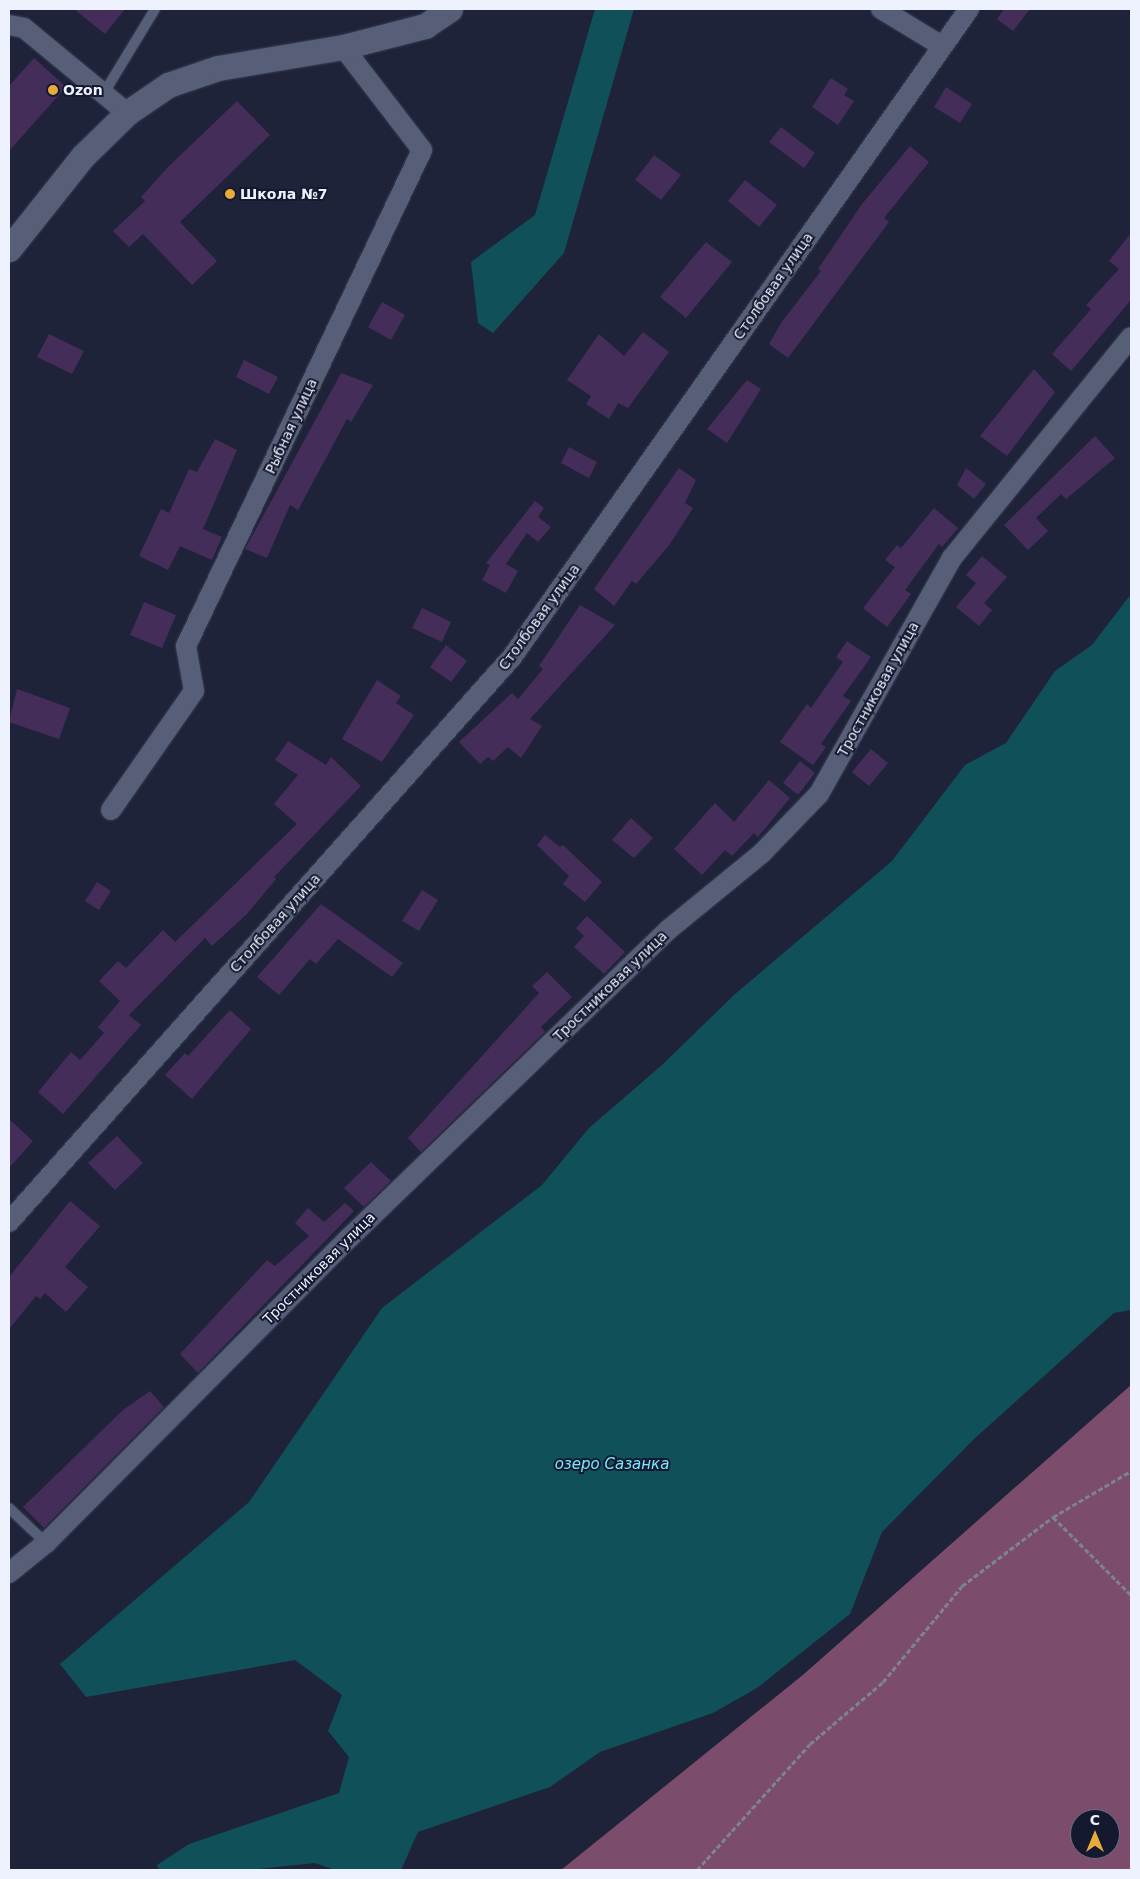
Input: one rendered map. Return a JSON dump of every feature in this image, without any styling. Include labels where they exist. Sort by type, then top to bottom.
[{"type":"street","points":[[9,249],[83,156],[127,113],[168,85],[218,68],[342,47],[426,26],[450,9]]},
{"type":"street","points":[[881,9],[942,46]]},
{"type":"street","name":"Столбовая улица","points":[[9,1222],[512,657],[969,9]]},
{"type":"street","points":[[9,25],[24,28],[127,113]]},
{"type":"street","name":"Рыбная улица","points":[[111,810],[194,691],[186,646],[422,150],[342,47]]},
{"type":"street","name":"Тростниковая улица","points":[[9,1573],[46,1543],[349,1238],[668,930],[761,854],[819,794],[952,558],[1131,336]]},
{"type":"lane","points":[[104,93],[155,9]]},
{"type":"lane","points":[[9,1508],[46,1543]]},
{"type":"path","points":[[697,1870],[810,1744],[883,1682],[962,1586],[1053,1517],[1131,1471]]},
{"type":"path","points":[[1053,1517],[1131,1595]]},
{"type":"shaded area","points":[[1131,1385],[1131,1870],[561,1870],[804,1674]]},
{"type":"water","points":[[595,9],[634,9],[564,253],[493,333],[478,323],[471,262],[535,215]]},
{"type":"water","name":"озеро Сазанка","points":[[1131,594],[1131,1310],[1114,1313],[974,1439],[882,1532],[850,1614],[757,1688],[713,1713],[600,1752],[550,1787],[418,1832],[401,1870],[335,1870],[315,1863],[250,1870],[159,1870],[157,1865],[189,1844],[339,1793],[349,1757],[328,1731],[342,1695],[295,1660],[86,1697],[60,1664],[249,1502],[382,1308],[542,1185],[589,1128],[662,1065],[734,995],[892,861],[965,765],[1006,743],[1055,671],[1092,645]]},
{"type":"building","points":[[74,9],[125,9],[105,34]]},
{"type":"building","points":[[1004,9],[1030,9],[1013,31],[997,19]]},
{"type":"building","points":[[34,58],[66,87],[9,151],[9,86]]},
{"type":"building","points":[[831,78],[848,89],[844,95],[854,101],[838,125],[812,107]]},
{"type":"building","points":[[946,87],[972,104],[960,123],[934,107]]},
{"type":"building","name":"Школа №7","points":[[237,101],[270,135],[180,222],[217,261],[192,285],[143,234],[129,247],[113,231],[145,201],[141,197],[168,167]]},
{"type":"building","points":[[781,127],[815,153],[804,168],[769,142]]},
{"type":"building","points":[[910,146],[929,162],[884,218],[889,222],[788,358],[769,344],[781,323],[821,271],[818,269],[862,204]]},
{"type":"building","points":[[654,155],[681,175],[661,200],[635,180]]},
{"type":"building","points":[[745,180],[777,205],[759,227],[728,201]]},
{"type":"building","points":[[1131,233],[1131,300],[1071,371],[1052,354],[1091,309],[1086,305],[1119,269],[1109,261]]},
{"type":"building","points":[[706,242],[732,262],[686,318],[660,297]]},
{"type":"building","points":[[382,302],[405,315],[391,340],[368,327]]},
{"type":"building","points":[[643,332],[669,352],[628,408],[618,403],[609,419],[586,404],[591,396],[567,380],[599,334],[624,356]]},
{"type":"building","points":[[49,334],[84,351],[72,374],[37,357]]},
{"type":"building","points":[[244,360],[278,377],[269,394],[236,377]]},
{"type":"building","points":[[1034,369],[1055,392],[1007,456],[980,436]]},
{"type":"building","points":[[341,373],[373,385],[351,422],[347,419],[298,510],[290,505],[267,558],[245,549]]},
{"type":"building","points":[[747,380],[761,389],[727,443],[707,429]]},
{"type":"building","points":[[1095,436],[1115,458],[1066,499],[1061,494],[1036,518],[1048,531],[1028,550],[1004,525]]},
{"type":"building","points":[[215,439],[237,450],[203,529],[222,537],[212,560],[180,546],[168,570],[139,556],[161,509],[169,513],[189,469],[197,472]]},
{"type":"building","points":[[569,447],[597,462],[589,478],[561,463]]},
{"type":"building","points":[[679,468],[696,480],[685,503],[693,508],[670,544],[636,584],[632,581],[614,606],[594,589]]},
{"type":"building","points":[[966,468],[986,484],[974,499],[957,485]]},
{"type":"building","points":[[535,501],[544,508],[538,517],[551,527],[538,542],[527,533],[506,564],[518,571],[506,593],[482,580],[490,565],[486,563]]},
{"type":"building","points":[[934,508],[958,528],[942,547],[939,544],[905,590],[911,594],[887,627],[863,608],[895,567],[885,560],[897,545],[901,548]]},
{"type":"building","points":[[982,556],[1007,577],[984,603],[992,610],[979,626],[956,607],[976,583],[966,575]]},
{"type":"building","points":[[144,602],[176,615],[162,648],[130,635]]},
{"type":"building","points":[[580,605],[615,625],[530,719],[542,726],[521,758],[508,747],[493,761],[488,757],[480,764],[459,742],[512,693],[518,699],[543,669],[539,666]]},
{"type":"building","points":[[422,608],[451,622],[442,642],[412,628]]},
{"type":"building","points":[[847,641],[871,657],[843,696],[851,701],[821,744],[826,747],[813,765],[780,742],[807,704],[811,708],[843,662],[836,657]]},
{"type":"building","points":[[446,645],[467,661],[451,682],[430,667]]},
{"type":"building","points":[[377,680],[401,696],[396,703],[414,715],[382,762],[342,739]]},
{"type":"building","points":[[17,689],[70,708],[59,739],[9,722]]},
{"type":"building","points":[[288,741],[326,765],[331,757],[361,786],[274,877],[276,879],[246,915],[212,946],[205,938],[129,1015],[141,1025],[63,1114],[38,1092],[71,1052],[80,1060],[104,1033],[98,1027],[120,1001],[99,981],[118,961],[126,968],[163,930],[175,942],[297,824],[274,804],[298,775],[275,760]]},
{"type":"building","points":[[871,749],[888,763],[869,786],[852,772]]},
{"type":"building","points":[[800,761],[815,773],[798,795],[783,783]]},
{"type":"building","points":[[769,780],[790,798],[758,837],[754,833],[732,856],[725,850],[702,875],[674,849],[715,803],[734,822]]},
{"type":"building","points":[[631,818],[653,838],[634,858],[612,840]]},
{"type":"building","points":[[545,835],[560,847],[563,845],[602,882],[585,902],[563,884],[569,876],[537,845]]},
{"type":"building","points":[[97,882],[111,891],[99,910],[85,901]]},
{"type":"building","points":[[422,890],[438,900],[419,931],[402,921]]},
{"type":"building","points":[[321,904],[403,963],[392,977],[338,939],[316,964],[310,959],[279,995],[257,977]]},
{"type":"building","points":[[587,916],[625,952],[604,974],[574,947],[584,936],[576,928]]},
{"type":"building","points":[[547,972],[572,997],[541,1027],[545,1032],[421,1152],[408,1138],[539,993],[532,986]]},
{"type":"building","points":[[230,1010],[251,1029],[192,1099],[165,1075],[185,1053],[188,1056]]},
{"type":"building","points":[[9,1119],[33,1141],[9,1168]]},
{"type":"building","points":[[117,1136],[143,1163],[115,1190],[88,1163]]},
{"type":"building","points":[[371,1162],[391,1181],[364,1207],[344,1188]]},
{"type":"building","points":[[70,1201],[100,1226],[65,1267],[88,1287],[66,1312],[45,1293],[40,1299],[36,1296],[9,1329],[9,1277]]},
{"type":"building","points":[[345,1203],[354,1211],[198,1373],[180,1354],[267,1260],[275,1266],[309,1236],[295,1223],[308,1208],[324,1222]]},
{"type":"building","points":[[150,1391],[164,1407],[44,1528],[23,1507],[123,1410]]},
{"type":"place","name":"Ozon","points":[[53,90]]},
{"type":"place","name":"Школа №7","points":[[230,194]]}]
